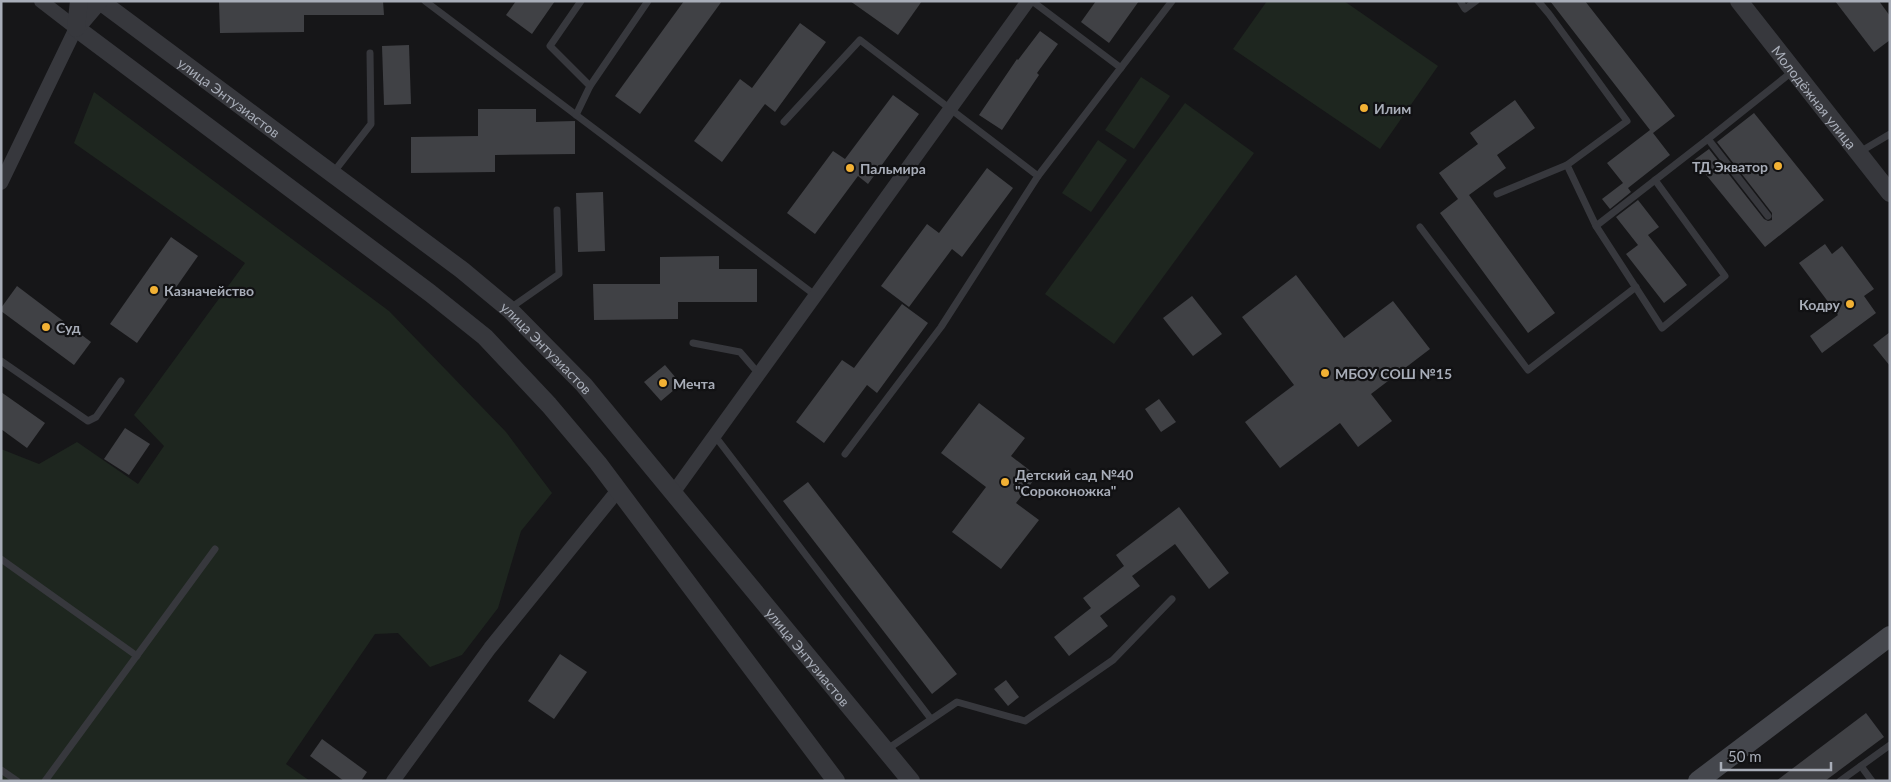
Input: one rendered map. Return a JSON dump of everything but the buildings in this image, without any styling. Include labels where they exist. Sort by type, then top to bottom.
[{"type":"main road","points":[[1698,781],[1888,641]]},
{"type":"street","points":[[41,1],[430,293],[485,337],[549,405],[619,489],[836,781]]},
{"type":"street","points":[[76,28],[79,1]]},
{"type":"street","points":[[1,183],[76,28],[100,1]]},
{"type":"street","name":"улица Энтузиастов","points":[[100,1],[462,270],[509,309],[584,384],[911,781]]},
{"type":"street","points":[[673,493],[1028,1]]},
{"type":"street","name":"Молодёжная улица","points":[[1739,1],[1890,193]]},
{"type":"street","points":[[393,781],[490,648],[619,489]]},
{"type":"lane","points":[[426,1],[816,296]]},
{"type":"lane","points":[[581,1],[550,46],[590,86]]},
{"type":"lane","points":[[576,115],[590,86],[648,1]]},
{"type":"lane","points":[[1032,1],[1121,68]]},
{"type":"lane","points":[[845,454],[941,327],[1038,176],[1172,1]]},
{"type":"lane","points":[[1460,1],[1465,9],[1476,1]]},
{"type":"lane","points":[[1497,194],[1567,166],[1627,121],[1538,1]]},
{"type":"lane","points":[[784,122],[860,40],[1038,176]]},
{"type":"lane","points":[[333,173],[371,124],[370,53]]},
{"type":"lane","points":[[1596,226],[1794,70]]},
{"type":"lane","points":[[1858,153],[1890,134]]},
{"type":"lane","points":[[1708,139],[1768,216]]},
{"type":"lane","points":[[1567,166],[1596,226],[1662,328],[1725,276],[1656,180]]},
{"type":"lane","points":[[509,309],[559,274],[557,210]]},
{"type":"lane","points":[[1420,227],[1528,370],[1636,287]]},
{"type":"lane","points":[[693,343],[740,352],[760,374]]},
{"type":"lane","points":[[1,361],[88,421],[96,417],[121,381]]},
{"type":"lane","points":[[715,436],[931,719]]},
{"type":"lane","points":[[45,781],[215,549]]},
{"type":"lane","points":[[1,559],[137,656]]},
{"type":"lane","points":[[886,750],[958,702],[1025,721],[1113,660],[1172,599]]},
{"type":"lane","points":[[1840,781],[1890,745]]},
{"type":"lane","points":[[1861,766],[1872,781]]},
{"type":"lane","points":[[1,770],[17,781]]},
{"type":"shaded area","name":"Илим","points":[[1267,1],[1344,1],[1438,66],[1380,149],[1233,49]]},
{"type":"shaded area","points":[[1141,77],[1170,96],[1134,149],[1105,130]]},
{"type":"shaded area","points":[[94,92],[389,311],[506,432],[552,493],[521,531],[498,608],[462,655],[430,667],[398,633],[375,634],[286,764],[310,781],[1,781],[1,449],[39,464],[77,442],[138,484],[164,446],[134,415],[245,263],[74,143]]},
{"type":"shaded area","points":[[1185,103],[1254,153],[1114,344],[1045,294]]},
{"type":"shaded area","points":[[1098,140],[1127,160],[1091,212],[1062,193]]},
{"type":"place","name":"Илим","points":[[1364,108]]},
{"type":"place","name":"ТД Экватор","points":[[1778,166]]},
{"type":"place","name":"Пальмира","points":[[850,168]]},
{"type":"place","name":"Казначейство","points":[[154,290]]},
{"type":"place","name":"Кодру","points":[[1850,304]]},
{"type":"place","name":"Суд","points":[[46,327]]},
{"type":"place","name":"МБОУ СОШ №15","points":[[1325,373]]},
{"type":"place","name":"Мечта","points":[[663,383]]},
{"type":"place","name":"Детский сад №40 \"Сороконожка\"","points":[[1005,482]]}]
